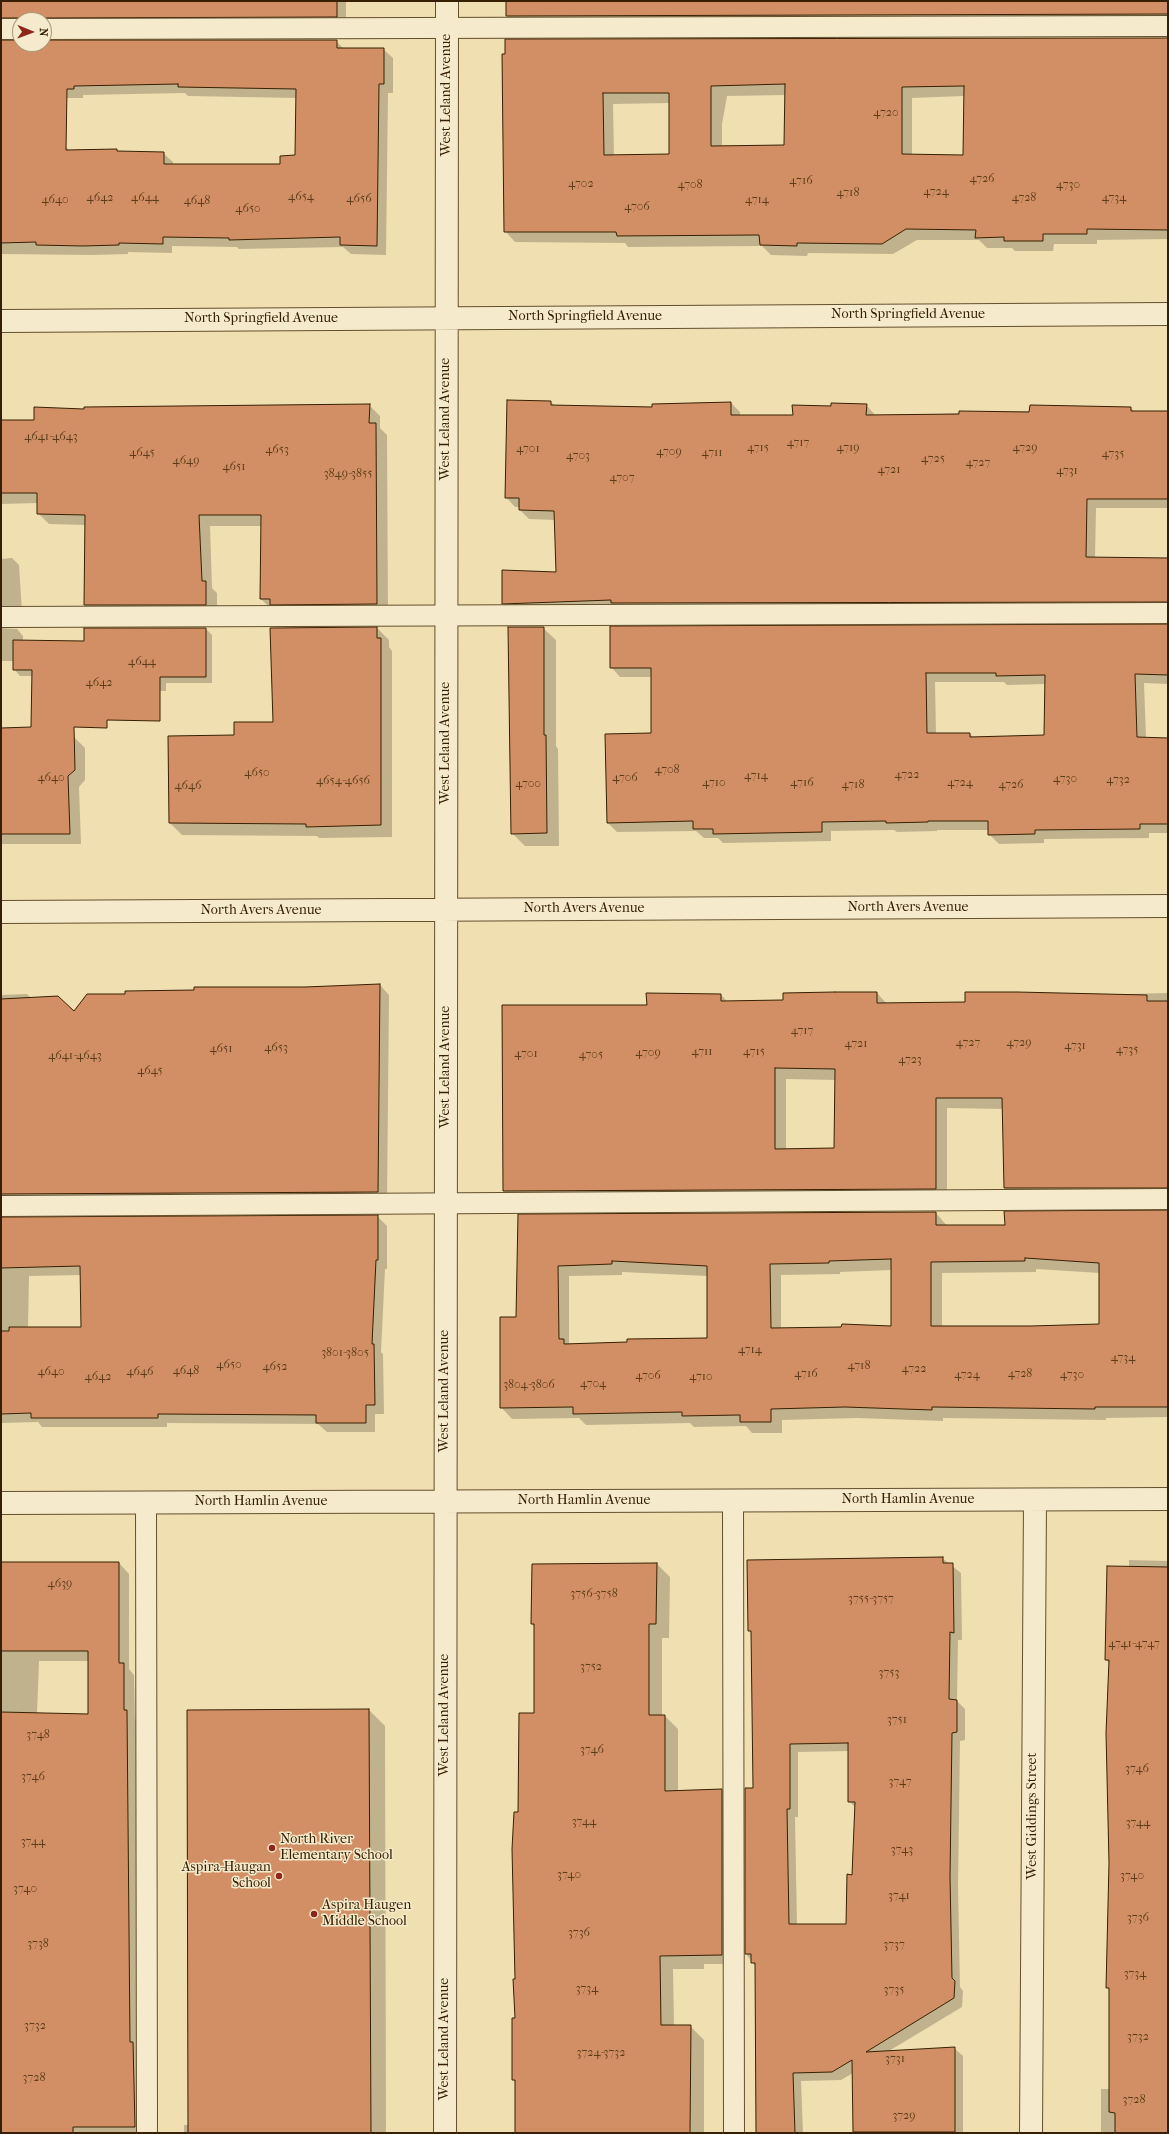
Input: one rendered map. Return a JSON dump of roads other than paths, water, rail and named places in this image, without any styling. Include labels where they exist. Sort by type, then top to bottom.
[{"type":"street","name":"West Leland Avenue","points":[[444,2133],[447,1]]},
{"type":"street","name":"North Springfield Avenue","points":[[1,321],[1168,314]]},
{"type":"street","name":"North Avers Avenue","points":[[1,912],[1168,906]]},
{"type":"street","name":"North Hamlin Avenue","points":[[1,1503],[1168,1499]]},
{"type":"street","name":"West Giddings Street","points":[[1032,2133],[1035,1500]]},
{"type":"lane","points":[[52,29],[1168,26]]},
{"type":"lane","points":[[1,29],[12,29]]},
{"type":"lane","points":[[1,617],[1168,613]]},
{"type":"lane","points":[[1,1206],[1168,1199]]},
{"type":"lane","points":[[733,1501],[734,2133]]},
{"type":"lane","points":[[146,1503],[147,2133]]},
{"type":"place","name":"North River Elementary School","points":[[272,1848]]},
{"type":"place","name":"Aspira-Haugan School","points":[[279,1876]]},
{"type":"place","name":"Aspira Haugen Middle School","points":[[314,1914]]}]
